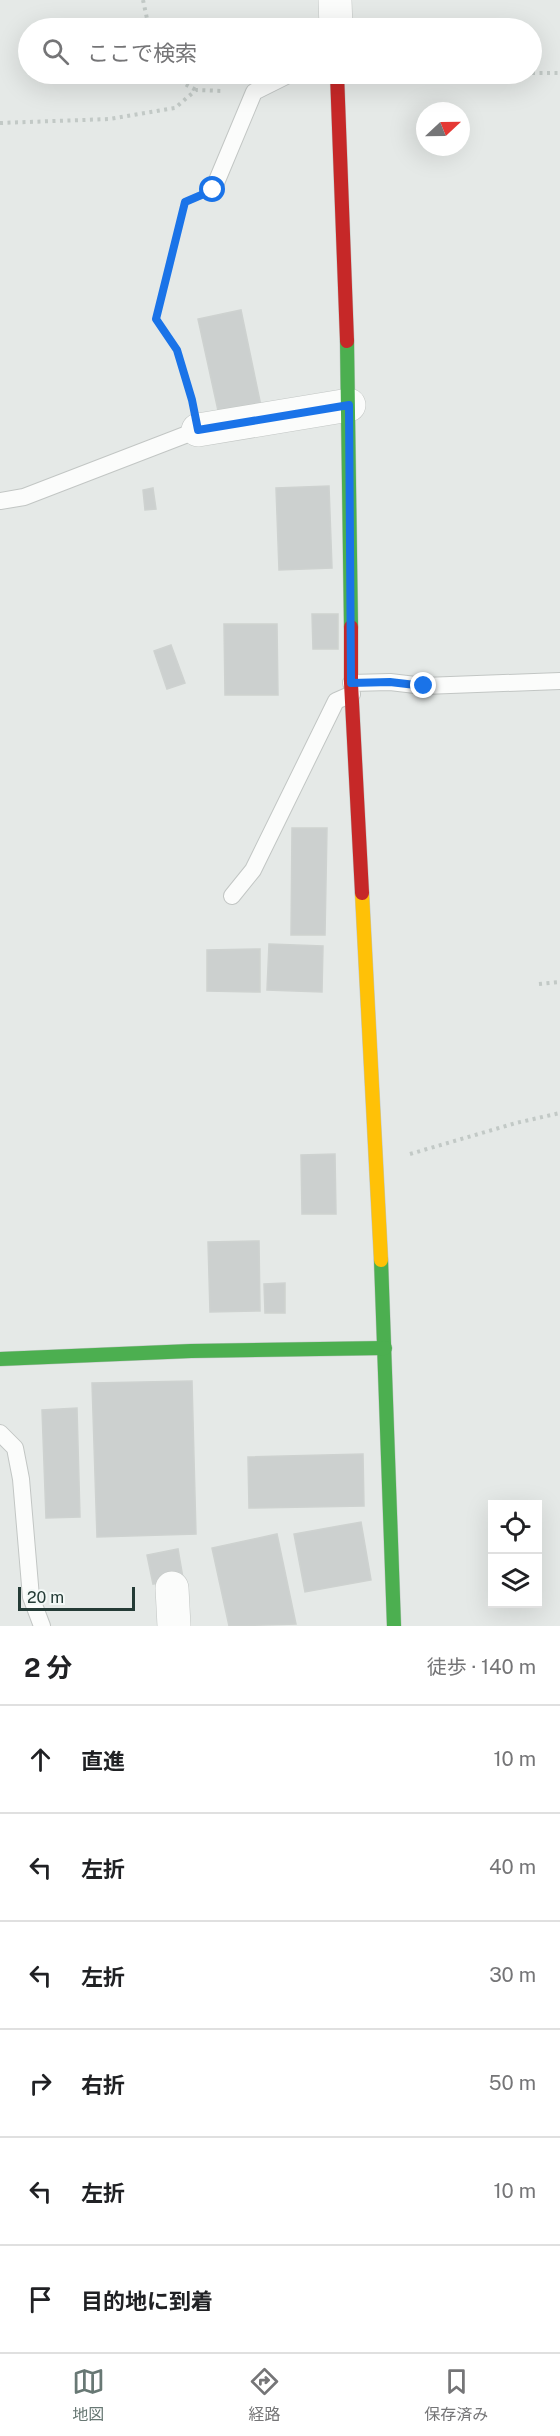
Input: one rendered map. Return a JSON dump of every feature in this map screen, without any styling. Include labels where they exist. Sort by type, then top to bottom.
[{"type":"street","points":[[335,0],[336,18]]},
{"type":"street","points":[[337,84],[349,405],[352,688],[385,1348],[394,1626]]},
{"type":"street","points":[[198,430],[349,405]]},
{"type":"street","points":[[0,1359],[191,1351],[385,1348]]},
{"type":"street","points":[[172,1588],[174,1626]]},
{"type":"lane","points":[[213,190],[254,92],[270,84]]},
{"type":"lane","points":[[0,501],[24,497],[198,430]]},
{"type":"lane","points":[[232,896],[257,863],[336,701],[352,688],[390,682],[424,686],[560,681]]},
{"type":"lane","points":[[0,1433],[15,1448],[21,1479],[31,1597],[42,1626]]},
{"type":"path","points":[[143,0],[147,18]]},
{"type":"path","points":[[542,73],[560,73]]},
{"type":"path","points":[[185,84],[196,90],[254,92]]},
{"type":"path","points":[[0,123],[110,119],[175,108],[196,90]]},
{"type":"path","points":[[198,430],[192,400],[177,350],[156,319],[185,202],[213,190]]},
{"type":"path","points":[[539,984],[560,982]]},
{"type":"path","points":[[376,1161],[389,1160],[516,1123],[560,1113]]},
{"type":"building","points":[[241,310],[261,406],[219,415],[198,319]]},
{"type":"building","points":[[329,486],[332,568],[279,570],[276,488]]},
{"type":"building","points":[[153,488],[156,509],[145,510],[143,490]]},
{"type":"building","points":[[312,614],[338,614],[338,649],[313,649]]},
{"type":"building","points":[[224,624],[277,624],[278,695],[225,695]]},
{"type":"building","points":[[171,645],[185,683],[167,689],[154,651]]},
{"type":"building","points":[[292,828],[327,828],[325,935],[291,935]]},
{"type":"building","points":[[269,944],[323,946],[322,992],[267,990]]},
{"type":"building","points":[[260,949],[260,992],[207,991],[207,950]]},
{"type":"building","points":[[335,1154],[336,1214],[302,1214],[301,1155]]},
{"type":"building","points":[[259,1241],[260,1311],[210,1312],[208,1242]]},
{"type":"building","points":[[285,1283],[285,1313],[265,1313],[264,1284]]},
{"type":"building","points":[[192,1381],[196,1534],[97,1537],[92,1383]]},
{"type":"building","points":[[77,1408],[80,1517],[46,1518],[42,1410]]},
{"type":"building","points":[[363,1454],[364,1506],[249,1508],[248,1457]]},
{"type":"building","points":[[361,1522],[371,1580],[305,1592],[294,1534]]},
{"type":"building","points":[[277,1534],[296,1624],[229,1626],[212,1548]]},
{"type":"building","points":[[178,1549],[183,1578],[153,1584],[147,1555]]},
{"type":"traffic: fast","points":[[347,341],[351,627]]},
{"type":"traffic: fast","points":[[381,1260],[394,1626]]},
{"type":"traffic: fast","points":[[0,1359],[191,1351],[385,1348]]},
{"type":"traffic: slow","points":[[362,893],[381,1260]]},
{"type":"traffic: jam","points":[[337,84],[347,341]]},
{"type":"traffic: jam","points":[[351,627],[351,683],[362,893]]},
{"type":"route","points":[[213,190],[185,202],[156,319],[177,350],[192,400],[198,430],[349,405],[351,683],[390,682],[424,686]]}]
